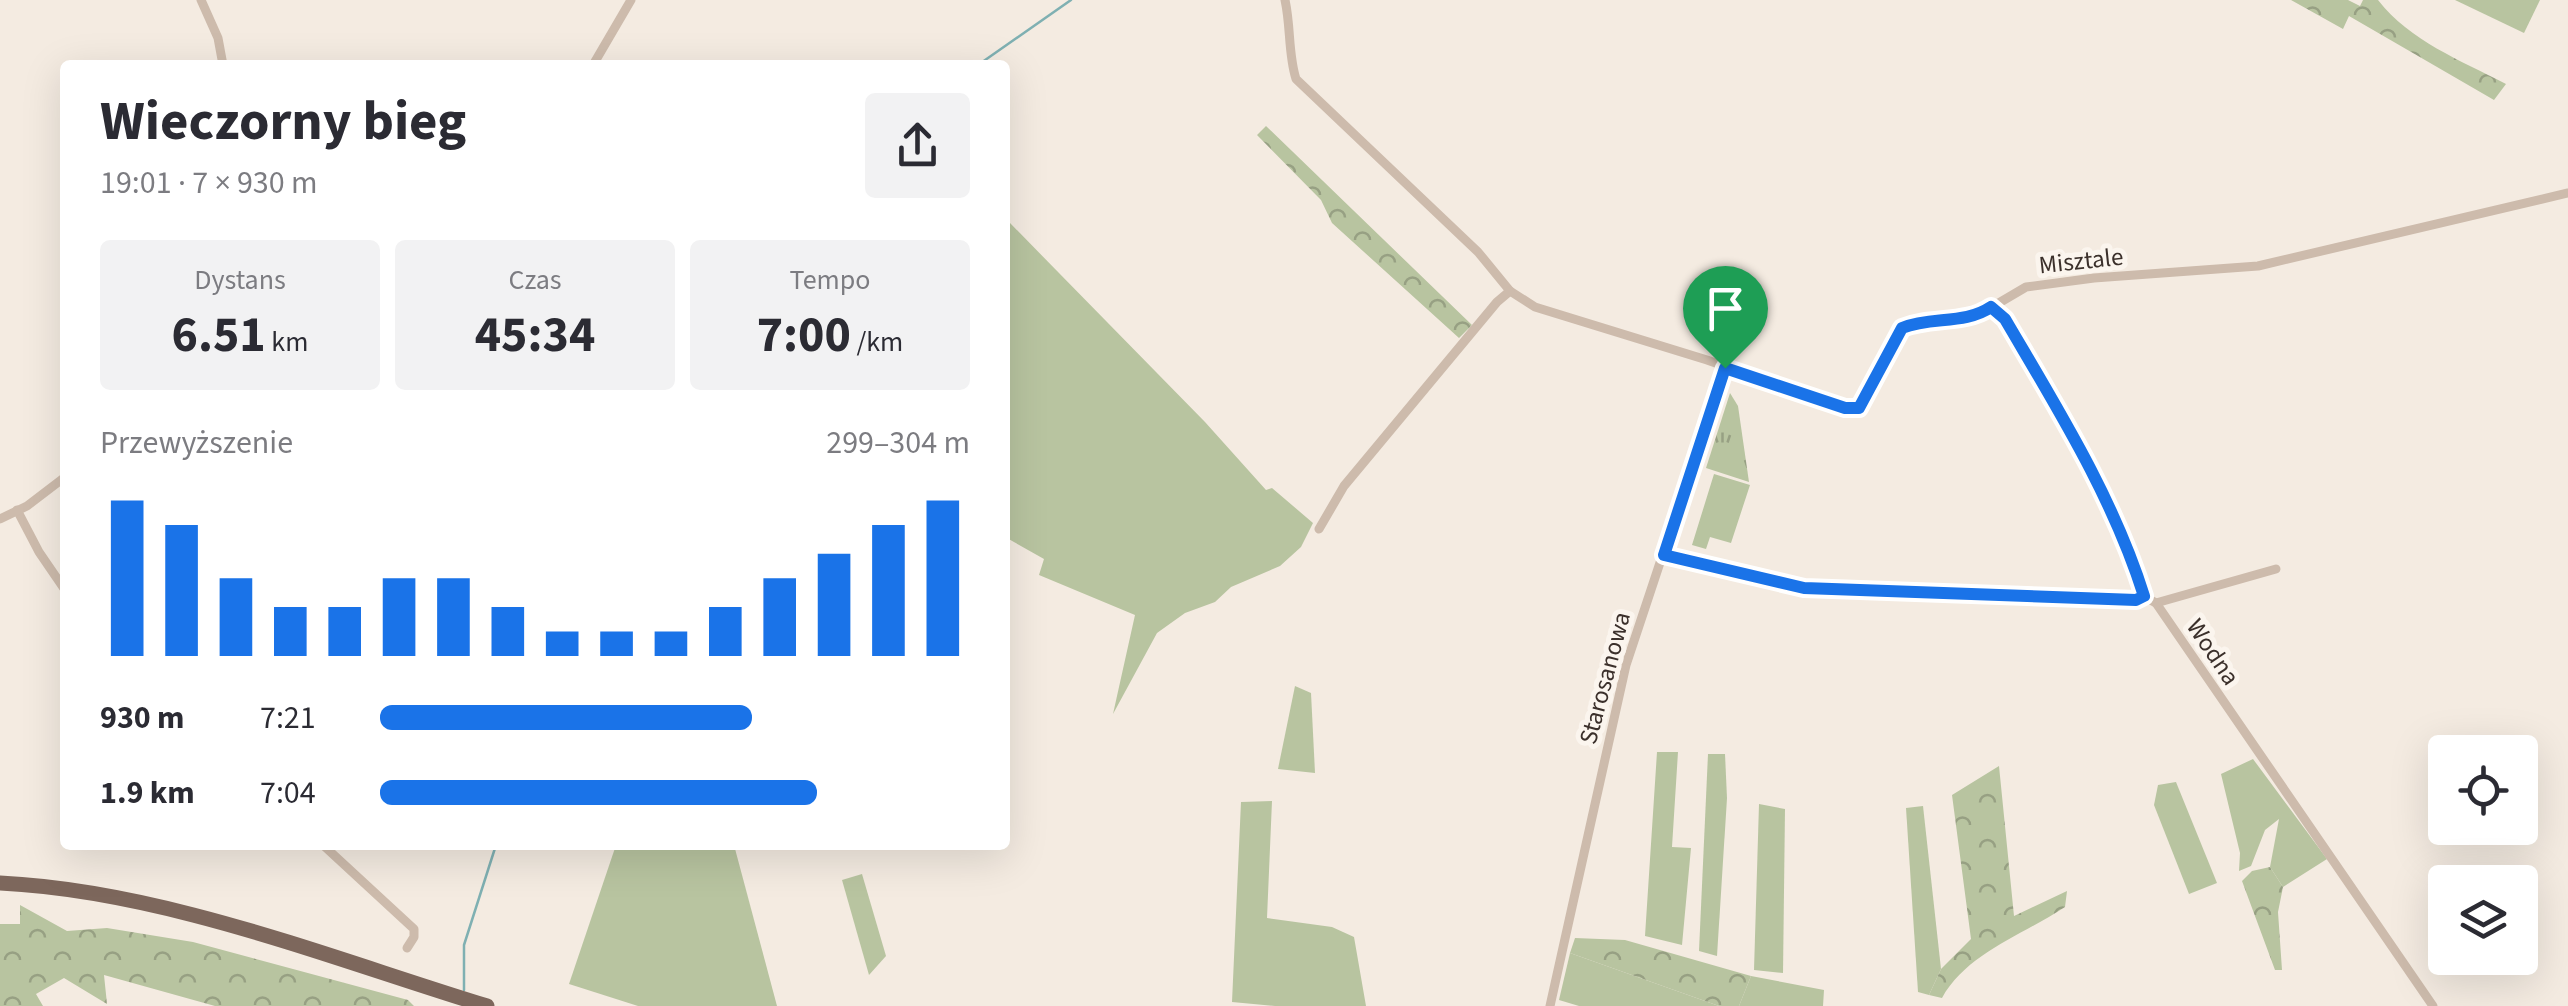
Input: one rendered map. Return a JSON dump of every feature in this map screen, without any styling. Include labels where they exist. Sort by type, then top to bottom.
[{"type":"main road","points":[[0,883],[71,890],[184,914],[485,1006]]},
{"type":"street","points":[[201,0],[218,38],[222,60]]},
{"type":"street","points":[[596,60],[630,0]]},
{"type":"street","name":"Misztale","points":[[1284,0],[1296,80],[1478,252],[1510,292],[1535,306],[1845,408],[1859,408],[1902,328],[1920,320],[1976,317],[2026,287],[2258,266],[2568,193]]},
{"type":"street","points":[[1319,529],[1344,486],[1497,302],[1510,292]]},
{"type":"street","points":[[1664,555],[1804,588],[2136,600],[2144,596],[2086,459],[2005,319],[1991,307]]},
{"type":"street","name":"Starosanowa","points":[[1550,1006],[1626,665],[1725,368]]},
{"type":"street","points":[[9,515],[60,480]]},
{"type":"street","points":[[0,506],[60,583]]},
{"type":"street","points":[[2156,602],[2276,569]]},
{"type":"street","name":"Wodna","points":[[2144,596],[2156,602],[2433,1006]]},
{"type":"street","points":[[328,850],[414,929],[407,948]]},
{"type":"green space","points":[[2291,0],[2348,0],[2360,6],[2363,0],[2378,0],[2420,38],[2506,84],[2494,100],[2349,16],[2343,29]]},
{"type":"green space","points":[[2455,0],[2540,0],[2524,33]]},
{"type":"green space","points":[[1266,126],[1472,325],[1459,338],[1332,223],[1321,200],[1257,135]]},
{"type":"green space","points":[[1010,223],[1205,422],[1266,490],[1272,488],[1313,523],[1301,547],[1280,566],[1231,587],[1215,602],[1185,613],[1157,633],[1113,714],[1135,615],[1039,575],[1044,559],[1010,540]]},
{"type":"green space","points":[[1730,393],[1738,406],[1749,482],[1706,468]]},
{"type":"green space","points":[[1714,474],[1750,485],[1731,543],[1710,537],[1706,549],[1692,545]]},
{"type":"green space","points":[[1295,686],[1311,693],[1315,773],[1278,769]]},
{"type":"green space","points":[[1657,752],[1678,752],[1672,847],[1691,848],[1682,945],[1645,936]]},
{"type":"green space","points":[[1708,754],[1725,754],[1727,798],[1717,956],[1699,951]]},
{"type":"green space","points":[[2253,759],[2327,859],[2283,887],[2270,867],[2279,819],[2265,830],[2251,866],[2239,871],[2240,853],[2221,774]]},
{"type":"green space","points":[[1999,766],[2014,916],[2067,891],[2065,907],[1981,957],[1953,982],[1942,998],[1929,995],[1941,969],[1971,939],[1952,795]]},
{"type":"green space","points":[[2176,782],[2217,883],[2189,894],[2154,805],[2158,785]]},
{"type":"green space","points":[[1272,801],[1267,918],[1332,927],[1354,937],[1366,1006],[1232,1002],[1241,802]]},
{"type":"green space","points":[[1759,804],[1785,809],[1783,973],[1754,970]]},
{"type":"green space","points":[[1923,806],[1941,969],[1929,995],[1918,992],[1906,808]]},
{"type":"green space","points":[[614,850],[735,850],[777,1006],[638,1006],[569,984]]},
{"type":"green space","points":[[2270,867],[2283,887],[2278,912],[2282,970],[2275,970],[2242,881],[2252,871]]},
{"type":"green space","points":[[862,874],[886,956],[869,975],[842,880]]},
{"type":"green space","points":[[20,905],[67,931],[107,928],[193,942],[408,1000],[414,1006],[215,1006],[104,975],[107,1004],[64,978],[36,994],[43,1006],[0,1006],[0,924],[20,924]]},
{"type":"green space","points":[[1575,938],[1625,940],[1751,976],[1739,1006],[1719,1006],[1570,953]]},
{"type":"green space","points":[[1570,953],[1719,1006],[1579,1006],[1559,1000]]},
{"type":"green space","points":[[1751,976],[1824,990],[1823,1006],[1739,1006]]},
{"type":"waterway","points":[[985,60],[1071,0]]},
{"type":"waterway","points":[[464,990],[464,945],[494,850]]},
{"type":"route","points":[[1991,307],[2005,319],[2086,459],[2144,596],[2136,600],[1804,588],[1664,555],[1725,368],[1845,408],[1859,408],[1902,328],[1920,320],[1976,317],[1991,307]]}]
